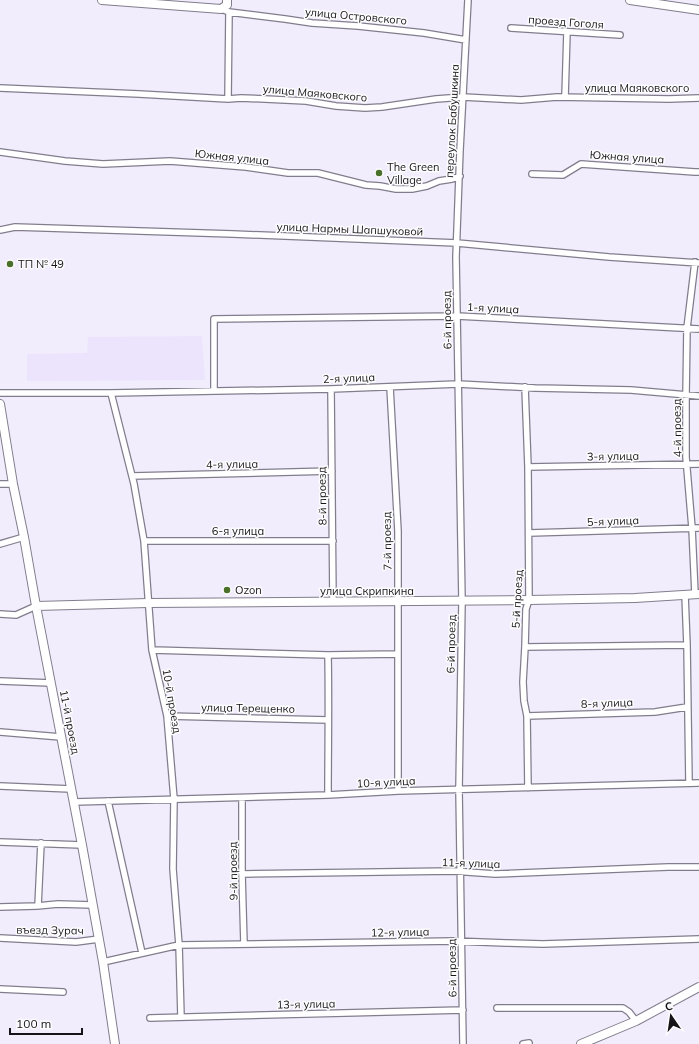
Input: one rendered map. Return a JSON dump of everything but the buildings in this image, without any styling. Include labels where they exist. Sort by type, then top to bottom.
[{"type":"street","name":"улица Островского","points":[[102,0],[225,10],[312,23],[424,33],[466,40]]},
{"type":"street","points":[[227,0],[225,10],[228,99]]},
{"type":"street","name":"переулок Бабушкина","points":[[457,243],[468,0]]},
{"type":"street","points":[[630,0],[699,10]]},
{"type":"street","name":"проезд Гоголя","points":[[511,28],[620,35]]},
{"type":"street","points":[[565,97],[567,32]]},
{"type":"street","name":"улица Маяковского","points":[[0,88],[228,99],[265,98],[306,101],[336,106],[377,108],[436,99],[463,97],[521,100],[557,97],[668,99],[699,98]]},
{"type":"street","name":"Южная улица","points":[[0,152],[65,161],[103,164],[170,161],[246,167],[288,173],[318,174],[366,185],[396,189],[412,189],[427,186],[439,181],[460,176]]},
{"type":"street","name":"Южная улица","points":[[532,174],[563,175],[581,164],[699,172]]},
{"type":"street","name":"улица Нармы Шапшуковой","points":[[0,230],[15,227],[457,243],[609,257],[697,263]]},
{"type":"street","name":"6-й проезд","points":[[457,243],[462,601],[459,790],[462,1010],[464,1044]]},
{"type":"street","name":"4-й проезд","points":[[697,263],[687,328],[686,396],[687,464],[697,594]]},
{"type":"street","name":"1-я улица","points":[[214,391],[214,319],[457,316],[699,329]]},
{"type":"street","name":"2-я улица","points":[[0,393],[111,393],[331,389],[458,384],[631,390],[699,396]]},
{"type":"street","name":"7-й проезд","points":[[390,386],[398,532],[398,791]]},
{"type":"street","name":"5-й проезд","points":[[526,387],[529,600],[526,609],[522,682],[527,716],[528,788]]},
{"type":"street","name":"8-й проезд","points":[[331,389],[333,602]]},
{"type":"street","name":"10-й проезд","points":[[111,393],[132,476],[144,541],[152,650],[167,716],[174,800],[173,869],[179,945],[181,1017]]},
{"type":"street","name":"11-й проезд","points":[[0,404],[13,484],[93,905],[115,1044]]},
{"type":"street","name":"3-я улица","points":[[528,467],[699,464]]},
{"type":"street","name":"4-я улица","points":[[132,476],[332,472]]},
{"type":"street","points":[[0,484],[13,484]]},
{"type":"street","name":"5-я улица","points":[[528,533],[699,528]]},
{"type":"street","points":[[0,544],[24,537]]},
{"type":"street","name":"6-я улица","points":[[144,541],[333,541]]},
{"type":"street","name":"улица Скрипкина","points":[[36,606],[148,603],[529,600],[635,598],[697,594]]},
{"type":"street","points":[[685,595],[689,783]]},
{"type":"street","points":[[0,614],[16,614],[36,606]]},
{"type":"street","points":[[525,647],[686,645]]},
{"type":"street","points":[[152,650],[328,655],[398,654]]},
{"type":"street","points":[[328,655],[328,796]]},
{"type":"street","points":[[0,681],[51,683]]},
{"type":"street","name":"8-я улица","points":[[527,716],[655,712],[687,707]]},
{"type":"street","name":"улица Терещенко","points":[[167,716],[328,720]]},
{"type":"street","points":[[0,732],[61,736]]},
{"type":"street","name":"10-я улица","points":[[74,802],[328,796],[398,791],[699,783]]},
{"type":"street","points":[[0,786],[71,789]]},
{"type":"street","name":"9-й проезд","points":[[242,798],[244,944]]},
{"type":"street","points":[[108,801],[142,953]]},
{"type":"street","points":[[0,842],[82,845]]},
{"type":"street","points":[[38,906],[41,843]]},
{"type":"street","name":"11-я улица","points":[[242,874],[461,872],[495,874],[699,867]]},
{"type":"street","points":[[0,907],[58,904],[93,905]]},
{"type":"street","name":"въезд Зурач","points":[[0,938],[76,942],[99,939]]},
{"type":"street","name":"12-я улица","points":[[103,962],[179,945],[462,942],[543,944],[699,938]]},
{"type":"street","points":[[581,1044],[636,1021],[699,987]]},
{"type":"street","points":[[0,989],[63,992]]},
{"type":"street","points":[[497,1008],[623,1008],[629,1012],[636,1021]]},
{"type":"street","name":"13-я улица","points":[[150,1018],[462,1010]]},
{"type":"shaded area","points":[[202,336],[205,380],[27,381],[27,354],[87,353],[88,337]]},
{"type":"place","name":"The Green Village","points":[[379,173]]},
{"type":"place","name":"ТП № 49","points":[[10,264]]},
{"type":"place","name":"Ozon","points":[[227,590]]}]
